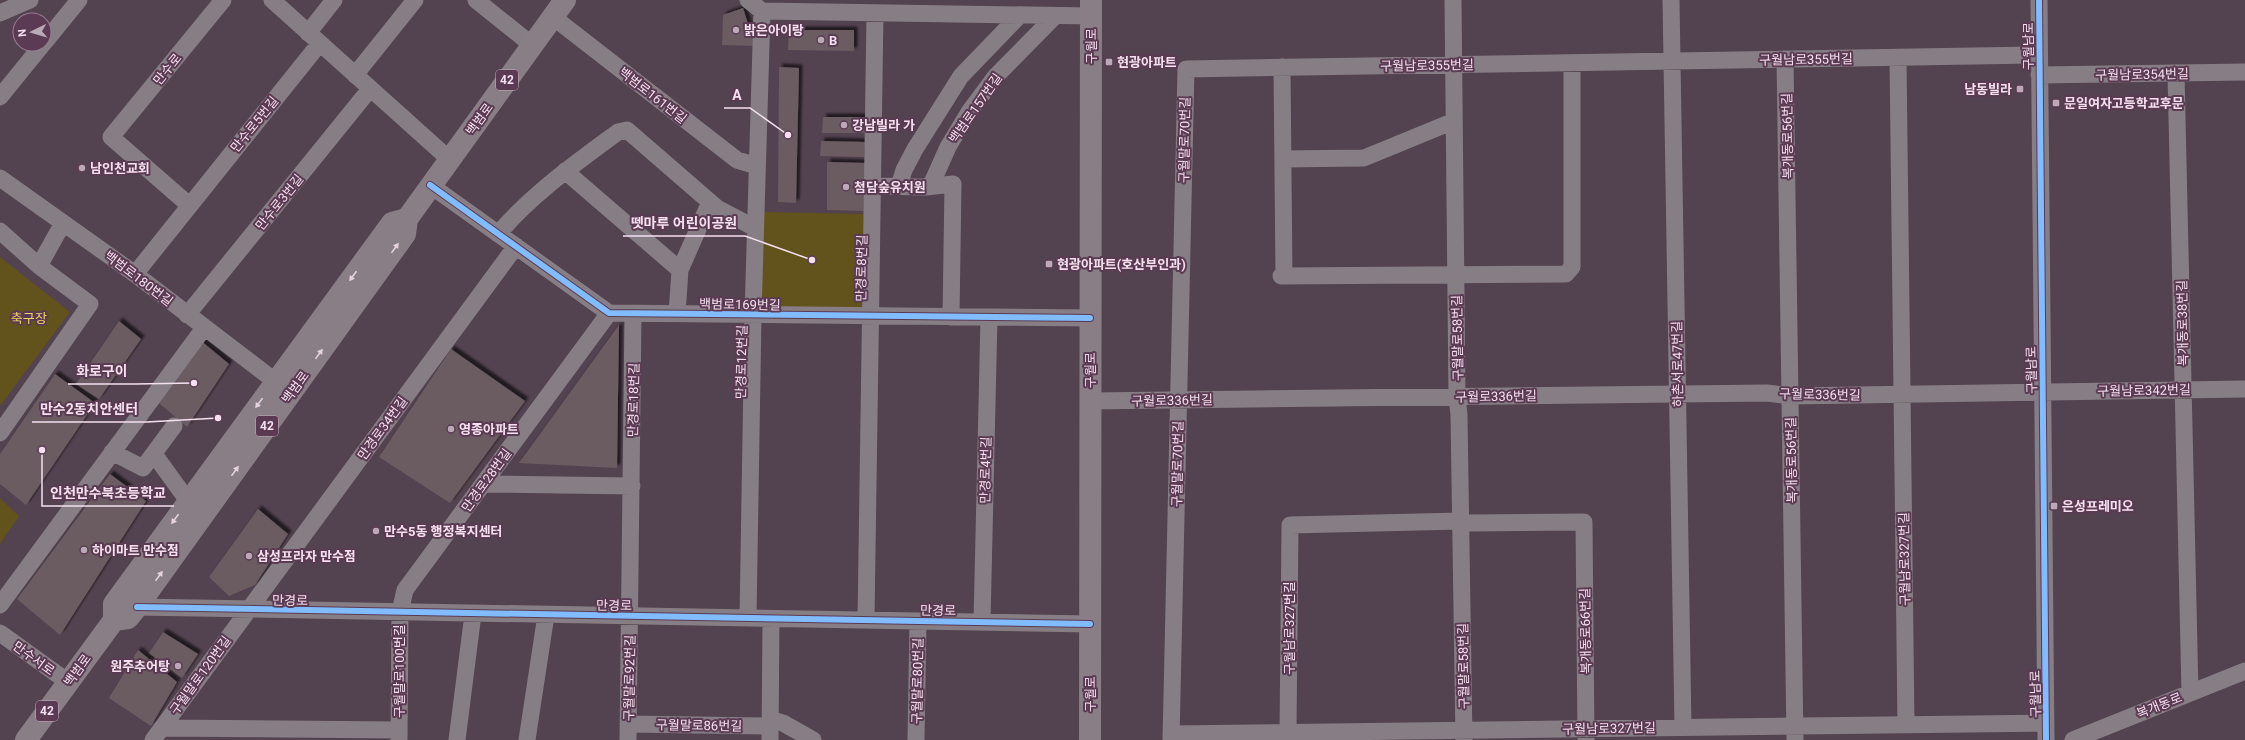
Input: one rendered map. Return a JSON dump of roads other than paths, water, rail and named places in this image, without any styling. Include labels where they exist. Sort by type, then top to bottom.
[{"type":"main road","name":"백범로","points":[[114,620],[128,618],[137,607],[405,234],[407,219],[430,185],[559,8]]},
{"type":"main road","name":"구월로","points":[[1090,740],[1091,8]]},
{"type":"main road","name":"백범로","points":[[26,740],[114,620],[114,604],[275,382],[392,223],[407,219]]},
{"type":"street","points":[[0,13],[30,0]]},
{"type":"street","points":[[52,32],[79,0]]},
{"type":"street","name":"만수로","points":[[189,205],[111,137],[222,0]]},
{"type":"street","points":[[272,0],[449,159]]},
{"type":"street","points":[[314,38],[334,0]]},
{"type":"street","points":[[355,75],[414,0]]},
{"type":"street","points":[[476,0],[532,45]]},
{"type":"street","name":"구월말로58번길","points":[[1453,0],[1457,397],[1461,521],[1464,735]]},
{"type":"street","name":"하촌서로47번길","points":[[1671,0],[1683,727]]},
{"type":"street","name":"구월남로","points":[[2039,0],[2046,740]]},
{"type":"street","points":[[755,4],[829,6],[875,13],[911,7],[1055,16],[1091,8]]},
{"type":"street","name":"만경로12번길","points":[[748,618],[757,166],[755,4]]},
{"type":"street","name":"백범로161번길","points":[[559,8],[737,160],[757,166]]},
{"type":"street","name":"만경로8번길","points":[[866,620],[875,13]]},
{"type":"street","points":[[899,186],[904,170],[915,149],[961,76],[1020,15]]},
{"type":"street","name":"백범로157번길","points":[[926,186],[932,182],[948,147],[969,112],[995,77],[1055,16]]},
{"type":"street","name":"만수로5번길","points":[[134,274],[189,205],[314,38]]},
{"type":"street","points":[[0,97],[36,52]]},
{"type":"street","name":"구월남로355번길","points":[[1186,69],[2039,55]]},
{"type":"street","points":[[1898,58],[1902,394]]},
{"type":"street","name":"복개동로56번길","points":[[1785,59],[1795,733]]},
{"type":"street","points":[[1282,67],[1283,276],[1566,274],[1572,267],[1572,63]]},
{"type":"street","name":"구월말로70번길","points":[[1171,737],[1186,69]]},
{"type":"street","name":"구월남로354번길","points":[[2039,75],[2245,72]]},
{"type":"street","name":"복개동로38번길","points":[[2176,73],[2190,693]]},
{"type":"street","name":"만수로3번길","points":[[187,315],[370,89]]},
{"type":"street","points":[[1283,159],[1364,158],[1454,121]]},
{"type":"street","points":[[498,234],[564,171],[618,132],[627,130],[717,208],[755,228]]},
{"type":"street","points":[[564,171],[680,270]]},
{"type":"street","name":"백범로180번길","points":[[0,178],[134,274],[275,382]]},
{"type":"street","points":[[873,186],[926,186],[953,184],[951,317]]},
{"type":"street","points":[[430,185],[609,313]]},
{"type":"street","points":[[677,314],[680,270],[710,202]]},
{"type":"street","points":[[39,266],[63,223]]},
{"type":"street","points":[[0,231],[39,266],[90,304],[0,433]]},
{"type":"street","name":"만경로34번길","points":[[248,610],[516,246]]},
{"type":"street","name":"백범로169번길","points":[[609,313],[1090,318]]},
{"type":"street","name":"만경로28번길","points":[[400,612],[405,590],[609,313]]},
{"type":"street","name":"만경로18번길","points":[[630,616],[634,314]]},
{"type":"street","name":"만경로4번길","points":[[982,622],[989,317]]},
{"type":"street","points":[[0,605],[204,328]]},
{"type":"street","name":"구월남로342번길","points":[[2042,392],[2245,389]]},
{"type":"street","name":"구월로336번길","points":[[1090,401],[1767,393],[1790,396],[2042,392]]},
{"type":"street","name":"구월남로327번길","points":[[1902,394],[1906,725]]},
{"type":"street","points":[[112,452],[143,468],[174,426]]},
{"type":"street","points":[[154,454],[188,501]]},
{"type":"street","points":[[483,484],[632,486]]},
{"type":"street","name":"구월남로327번길","points":[[1288,732],[1290,525],[1461,521]]},
{"type":"street","name":"복개동로66번길","points":[[1461,521],[1468,523],[1584,522],[1586,734]]},
{"type":"street","name":"만경로","points":[[137,607],[1090,624]]},
{"type":"street","name":"구월말로120번길","points":[[157,734],[248,610]]},
{"type":"street","name":"구월말로100번길","points":[[157,734],[399,735],[400,612]]},
{"type":"street","points":[[457,740],[473,614]]},
{"type":"street","points":[[527,740],[546,615]]},
{"type":"street","name":"구월말로92번길","points":[[628,732],[630,616]]},
{"type":"street","points":[[771,619],[770,728],[783,723],[813,740]]},
{"type":"street","name":"구월말로80번길","points":[[916,740],[918,621]]},
{"type":"street","name":"만수서로","points":[[0,633],[68,682]]},
{"type":"street","name":"복개동로","points":[[2073,740],[2245,671]]},
{"type":"street","name":"구월남로327번길","points":[[1171,737],[1288,732],[1464,735],[1586,734],[1683,727],[1795,733],[1906,725],[2046,723]]},
{"type":"street","name":"구월말로86번길","points":[[628,732],[770,728]]},
{"type":"place","name":"밝은아이랑","points":[[736,30]]},
{"type":"place","name":"B","points":[[821,40]]},
{"type":"place","name":"현광아파트","points":[[1109,62]]},
{"type":"place","name":"남동빌라","points":[[2020,89]]},
{"type":"place","name":"문일여자고등학교후문","points":[[2056,103]]},
{"type":"place","name":"강남빌라 가","points":[[844,125]]},
{"type":"place","name":"A","points":[[788,135]]},
{"type":"place","name":"남인천교회","points":[[82,168]]},
{"type":"place","name":"첨담숲유치원","points":[[846,187]]},
{"type":"place","name":"뗏마루 어린이공원","points":[[812,260]]},
{"type":"place","name":"현광아파트(호산부인과)","points":[[1049,264]]},
{"type":"place","name":"화로구이","points":[[194,383]]},
{"type":"place","name":"만수2동치안센터","points":[[218,418]]},
{"type":"place","name":"영종아파트","points":[[451,429]]},
{"type":"place","name":"인천만수북초등학교","points":[[42,450]]},
{"type":"place","name":"은성프레미오","points":[[2054,506]]},
{"type":"place","name":"만수5동 행정복지센터","points":[[376,531]]},
{"type":"place","name":"하이마트 만수점","points":[[84,550]]},
{"type":"place","name":"삼성프라자 만수점","points":[[249,556]]},
{"type":"place","name":"원주추어탕","points":[[178,666]]},
{"type":"park label","name":"축구장","points":[[29,318]]}]
